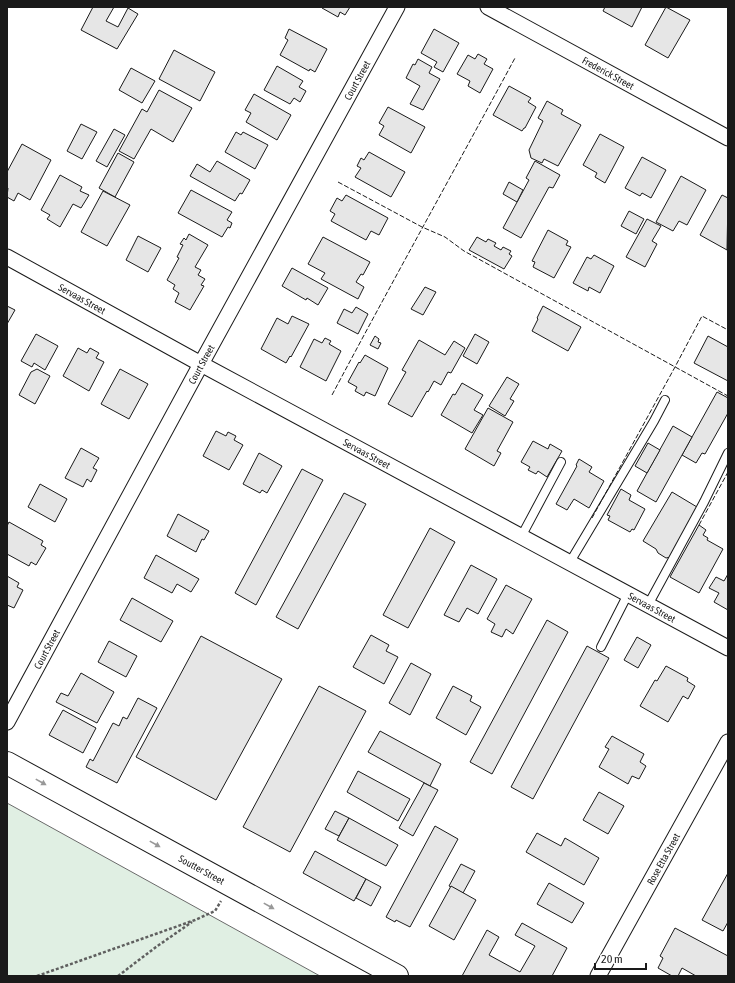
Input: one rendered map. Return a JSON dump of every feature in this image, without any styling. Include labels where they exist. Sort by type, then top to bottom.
[{"type":"main road","name":"Soutter Street","points":[[7,763],[397,976]]},
{"type":"street","name":"Court Street","points":[[7,722],[397,7]]},
{"type":"street","name":"Frederick Street","points":[[488,7],[728,138]]},
{"type":"street","name":"Servaas Street","points":[[7,257],[201,364],[728,648]]},
{"type":"street","name":"Rose Etta Street","points":[[598,976],[728,742]]},
{"type":"lane","points":[[570,562],[665,400]]},
{"type":"lane","points":[[648,605],[704,502],[728,453]]},
{"type":"lane","points":[[521,537],[560,462]]},
{"type":"lane","points":[[601,647],[628,594]]},
{"type":"path","points":[[36,976],[195,920],[215,911],[230,885]]},
{"type":"path","points":[[118,976],[195,920]]},
{"type":"green space","points":[[7,803],[320,976],[7,976]]},
{"type":"building","points":[[93,7],[114,7],[106,21],[118,27],[128,8],[138,14],[117,49],[81,30]]},
{"type":"building","points":[[350,7],[345,15],[340,12],[338,17],[322,8]]},
{"type":"building","points":[[605,7],[642,7],[632,27],[603,11]]},
{"type":"building","points":[[666,7],[690,20],[668,58],[645,45]]},
{"type":"building","points":[[289,29],[327,49],[315,72],[310,69],[309,71],[280,55],[288,40],[285,38]]},
{"type":"building","points":[[434,29],[459,43],[443,72],[434,67],[437,62],[421,53]]},
{"type":"building","points":[[174,50],[215,72],[200,101],[159,79]]},
{"type":"building","points":[[478,54],[487,59],[484,64],[493,69],[480,93],[468,86],[470,81],[457,74],[468,55],[475,59]]},
{"type":"building","points":[[418,59],[432,67],[429,73],[440,79],[423,110],[410,104],[420,86],[406,78],[413,64],[415,65]]},
{"type":"building","points":[[277,66],[303,81],[299,87],[306,91],[300,102],[294,98],[290,104],[264,90]]},
{"type":"building","points":[[131,68],[155,81],[142,103],[119,90]]},
{"type":"building","points":[[509,86],[531,98],[528,102],[536,107],[522,131],[493,115]]},
{"type":"building","points":[[159,90],[192,108],[173,142],[151,129],[134,159],[119,151],[142,109],[147,112]]},
{"type":"building","points":[[254,94],[291,115],[277,140],[246,122],[251,113],[245,110]]},
{"type":"building","points":[[547,101],[563,110],[561,114],[581,125],[558,166],[544,159],[542,163],[531,158],[529,150],[543,121],[538,118]]},
{"type":"building","points":[[388,107],[425,127],[411,153],[379,135],[384,126],[379,123]]},
{"type":"building","points":[[81,124],[97,132],[82,159],[67,151]]},
{"type":"building","points":[[114,129],[125,135],[107,167],[96,161]]},
{"type":"building","points":[[236,132],[241,135],[243,132],[268,145],[255,169],[225,152]]},
{"type":"building","points":[[600,134],[624,147],[605,183],[595,177],[597,173],[583,165]]},
{"type":"building","points":[[22,144],[51,160],[30,200],[18,193],[14,201],[7,197],[7,172]]},
{"type":"building","points":[[369,152],[405,172],[391,197],[355,177],[361,168],[357,166],[361,158],[364,160]]},
{"type":"building","points":[[118,153],[134,162],[115,197],[99,188]]},
{"type":"building","points":[[642,157],[666,170],[651,198],[642,193],[640,196],[625,188]]},
{"type":"building","points":[[217,161],[250,180],[242,194],[240,193],[235,201],[190,176],[197,164],[210,172]]},
{"type":"building","points":[[535,161],[560,175],[553,188],[549,187],[521,238],[503,228],[529,180],[526,178]]},
{"type":"building","points":[[60,175],[82,187],[80,191],[89,195],[81,208],[73,204],[60,227],[47,219],[50,215],[41,210]]},
{"type":"building","points":[[681,176],[706,190],[687,225],[679,221],[673,231],[656,222]]},
{"type":"building","points":[[509,182],[523,190],[517,202],[503,194]]},
{"type":"building","points":[[191,190],[232,212],[227,220],[232,223],[230,228],[228,227],[222,237],[178,213]]},
{"type":"building","points":[[103,191],[130,205],[107,246],[81,232]]},
{"type":"building","points":[[346,195],[388,218],[379,235],[371,231],[366,240],[331,221],[335,214],[330,211],[337,198],[342,201]]},
{"type":"building","points":[[722,195],[728,198],[727,250],[700,235]]},
{"type":"building","points":[[629,211],[644,219],[636,234],[621,226]]},
{"type":"building","points":[[647,219],[661,226],[652,241],[657,244],[645,267],[626,257]]},
{"type":"building","points":[[548,230],[568,241],[566,245],[571,247],[554,278],[533,267],[535,262],[532,261]]},
{"type":"building","points":[[189,234],[208,245],[195,267],[201,270],[198,275],[205,279],[201,285],[204,286],[190,310],[175,302],[179,293],[173,289],[175,285],[167,280],[179,258],[177,257],[183,245],[180,244],[184,238],[186,240]]},
{"type":"building","points":[[138,236],[161,248],[148,272],[126,260]]},
{"type":"building","points":[[323,237],[370,262],[363,275],[361,274],[356,282],[364,287],[358,299],[321,279],[325,273],[308,264]]},
{"type":"building","points":[[477,237],[486,242],[488,239],[496,243],[494,246],[501,250],[503,247],[511,251],[509,254],[512,256],[504,269],[469,250]]},
{"type":"building","points":[[594,255],[614,266],[600,293],[589,287],[588,291],[573,283],[587,257],[591,259]]},
{"type":"building","points":[[292,268],[328,288],[318,305],[282,286]]},
{"type":"building","points":[[425,287],[436,292],[423,315],[411,309]]},
{"type":"building","points":[[7,306],[15,310],[7,324]]},
{"type":"building","points":[[543,306],[581,327],[568,351],[532,331]]},
{"type":"building","points":[[356,307],[368,314],[358,334],[337,323],[344,309],[352,313]]},
{"type":"building","points":[[292,316],[309,324],[291,357],[290,356],[286,363],[261,349],[277,318],[288,324]]},
{"type":"building","points":[[36,334],[58,346],[45,370],[34,363],[32,367],[21,361]]},
{"type":"building","points":[[475,334],[489,342],[477,364],[463,356]]},
{"type":"building","points":[[375,336],[379,339],[378,342],[381,343],[378,349],[370,345]]},
{"type":"building","points":[[708,336],[728,347],[728,381],[694,363]]},
{"type":"building","points":[[325,338],[331,341],[329,344],[341,351],[326,381],[300,367],[314,339],[322,343]]},
{"type":"building","points":[[419,340],[445,355],[454,341],[465,348],[451,373],[448,372],[441,385],[434,381],[412,417],[388,404],[406,372],[402,370]]},
{"type":"building","points":[[78,348],[87,353],[90,348],[99,353],[96,358],[104,362],[89,391],[63,376]]},
{"type":"building","points":[[365,355],[388,368],[375,396],[366,392],[364,396],[355,391],[357,387],[348,382],[359,362],[360,363]]},
{"type":"building","points":[[37,369],[50,376],[35,404],[19,395],[31,372]]},
{"type":"building","points":[[120,369],[148,384],[129,419],[101,404]]},
{"type":"building","points":[[507,377],[519,384],[510,399],[514,401],[505,416],[489,406]]},
{"type":"building","points":[[462,383],[483,395],[474,410],[483,415],[472,433],[441,415],[453,394],[455,395]]},
{"type":"building","points":[[717,392],[728,398],[728,413],[705,454],[702,453],[696,463],[682,455]]},
{"type":"building","points":[[488,408],[513,422],[497,451],[501,453],[494,466],[465,449]]},
{"type":"building","points":[[673,426],[692,437],[656,502],[637,491]]},
{"type":"building","points":[[216,431],[226,436],[228,432],[236,436],[234,440],[243,445],[229,470],[203,456]]},
{"type":"building","points":[[533,441],[548,449],[550,444],[562,451],[547,477],[538,471],[536,474],[528,470],[530,467],[521,462]]},
{"type":"building","points":[[648,443],[660,450],[647,473],[635,466]]},
{"type":"building","points":[[81,448],[99,458],[93,468],[97,470],[91,482],[87,479],[83,487],[65,478]]},
{"type":"building","points":[[259,453],[282,466],[267,493],[262,490],[260,493],[243,484]]},
{"type":"building","points":[[579,459],[592,467],[589,472],[604,481],[589,508],[574,499],[567,510],[556,504],[577,466],[576,465]]},
{"type":"building","points":[[302,469],[323,480],[256,605],[235,593]]},
{"type":"building","points":[[40,484],[67,499],[55,522],[28,507]]},
{"type":"building","points":[[621,489],[631,495],[629,500],[645,509],[634,530],[632,529],[630,532],[608,520],[610,516],[607,515]]},
{"type":"building","points":[[672,492],[697,507],[671,557],[666,558],[658,553],[656,549],[643,541]]},
{"type":"building","points":[[344,493],[366,504],[298,629],[276,617]]},
{"type":"building","points":[[178,514],[209,531],[204,540],[202,539],[196,552],[167,536]]},
{"type":"building","points":[[9,522],[43,541],[41,545],[46,548],[36,565],[31,562],[29,566],[7,554],[7,526]]},
{"type":"building","points":[[699,525],[706,530],[703,535],[708,538],[707,540],[723,549],[699,593],[670,577]]},
{"type":"building","points":[[430,528],[455,542],[408,628],[383,615]]},
{"type":"building","points":[[156,555],[199,579],[191,592],[177,584],[172,593],[144,578]]},
{"type":"building","points":[[471,565],[497,579],[478,614],[467,608],[459,622],[444,615]]},
{"type":"building","points":[[728,574],[728,610],[714,602],[719,593],[709,588],[716,577],[724,581]]},
{"type":"building","points":[[7,576],[19,583],[17,587],[23,590],[14,608],[7,605]]},
{"type":"building","points":[[506,585],[532,599],[513,634],[506,629],[502,637],[491,632],[495,624],[487,619]]},
{"type":"building","points":[[132,598],[173,621],[161,642],[120,620]]},
{"type":"building","points":[[547,620],[568,632],[492,774],[470,762]]},
{"type":"building","points":[[371,635],[389,645],[386,651],[398,657],[384,684],[353,667]]},
{"type":"building","points":[[201,636],[282,679],[216,800],[136,757]]},
{"type":"building","points":[[637,637],[651,645],[638,668],[624,660]]},
{"type":"building","points":[[109,641],[137,656],[126,677],[98,662]]},
{"type":"building","points":[[587,646],[609,658],[533,799],[511,787]]},
{"type":"building","points":[[411,663],[431,674],[410,715],[389,703]]},
{"type":"building","points":[[666,666],[688,678],[687,681],[695,686],[688,699],[683,696],[668,722],[640,706],[655,680],[657,681]]},
{"type":"building","points":[[81,673],[114,692],[97,723],[56,702],[61,693],[68,696]]},
{"type":"building","points":[[319,686],[366,711],[290,852],[243,827]]},
{"type":"building","points":[[453,686],[472,696],[470,701],[481,707],[466,735],[436,718]]},
{"type":"building","points":[[138,698],[157,708],[117,783],[86,767],[90,759],[93,761],[113,723],[119,726],[123,717],[127,719]]},
{"type":"building","points":[[63,710],[96,728],[83,753],[49,735]]},
{"type":"building","points":[[380,731],[441,764],[430,786],[368,752]]},
{"type":"building","points":[[612,736],[644,754],[640,762],[646,766],[639,779],[632,776],[628,784],[599,767],[609,749],[605,747]]},
{"type":"building","points":[[358,771],[410,799],[398,821],[347,792]]},
{"type":"building","points":[[424,783],[438,790],[413,836],[399,828]]},
{"type":"building","points":[[599,792],[624,806],[608,834],[583,820]]},
{"type":"building","points":[[335,811],[349,818],[339,836],[325,829]]},
{"type":"building","points":[[349,818],[398,845],[386,866],[337,840]]},
{"type":"building","points":[[435,826],[458,839],[410,927],[386,917]]},
{"type":"building","points":[[537,833],[561,846],[565,838],[599,858],[584,885],[526,852]]},
{"type":"building","points":[[315,851],[366,879],[354,901],[303,873]]},
{"type":"building","points":[[461,864],[475,871],[463,893],[449,886]]},
{"type":"building","points":[[728,873],[728,922],[723,931],[702,920]]},
{"type":"building","points":[[366,879],[381,887],[371,906],[356,898]]},
{"type":"building","points":[[549,883],[584,903],[572,923],[537,904]]},
{"type":"building","points":[[451,886],[476,900],[454,940],[429,926]]},
{"type":"building","points":[[522,923],[567,948],[552,976],[462,976],[487,930],[499,937],[489,955],[520,972],[535,946],[515,935]]},
{"type":"building","points":[[675,928],[728,956],[728,976],[696,976],[682,968],[678,976],[672,976],[658,968],[663,958],[660,956]]},
{"type":"fence","points":[[332,395],[515,58]]},
{"type":"fence","points":[[338,182],[422,227],[445,237],[464,251],[728,396]]},
{"type":"fence","points":[[592,518],[702,316],[728,330]]},
{"type":"fence","points":[[699,525],[728,472]]}]
